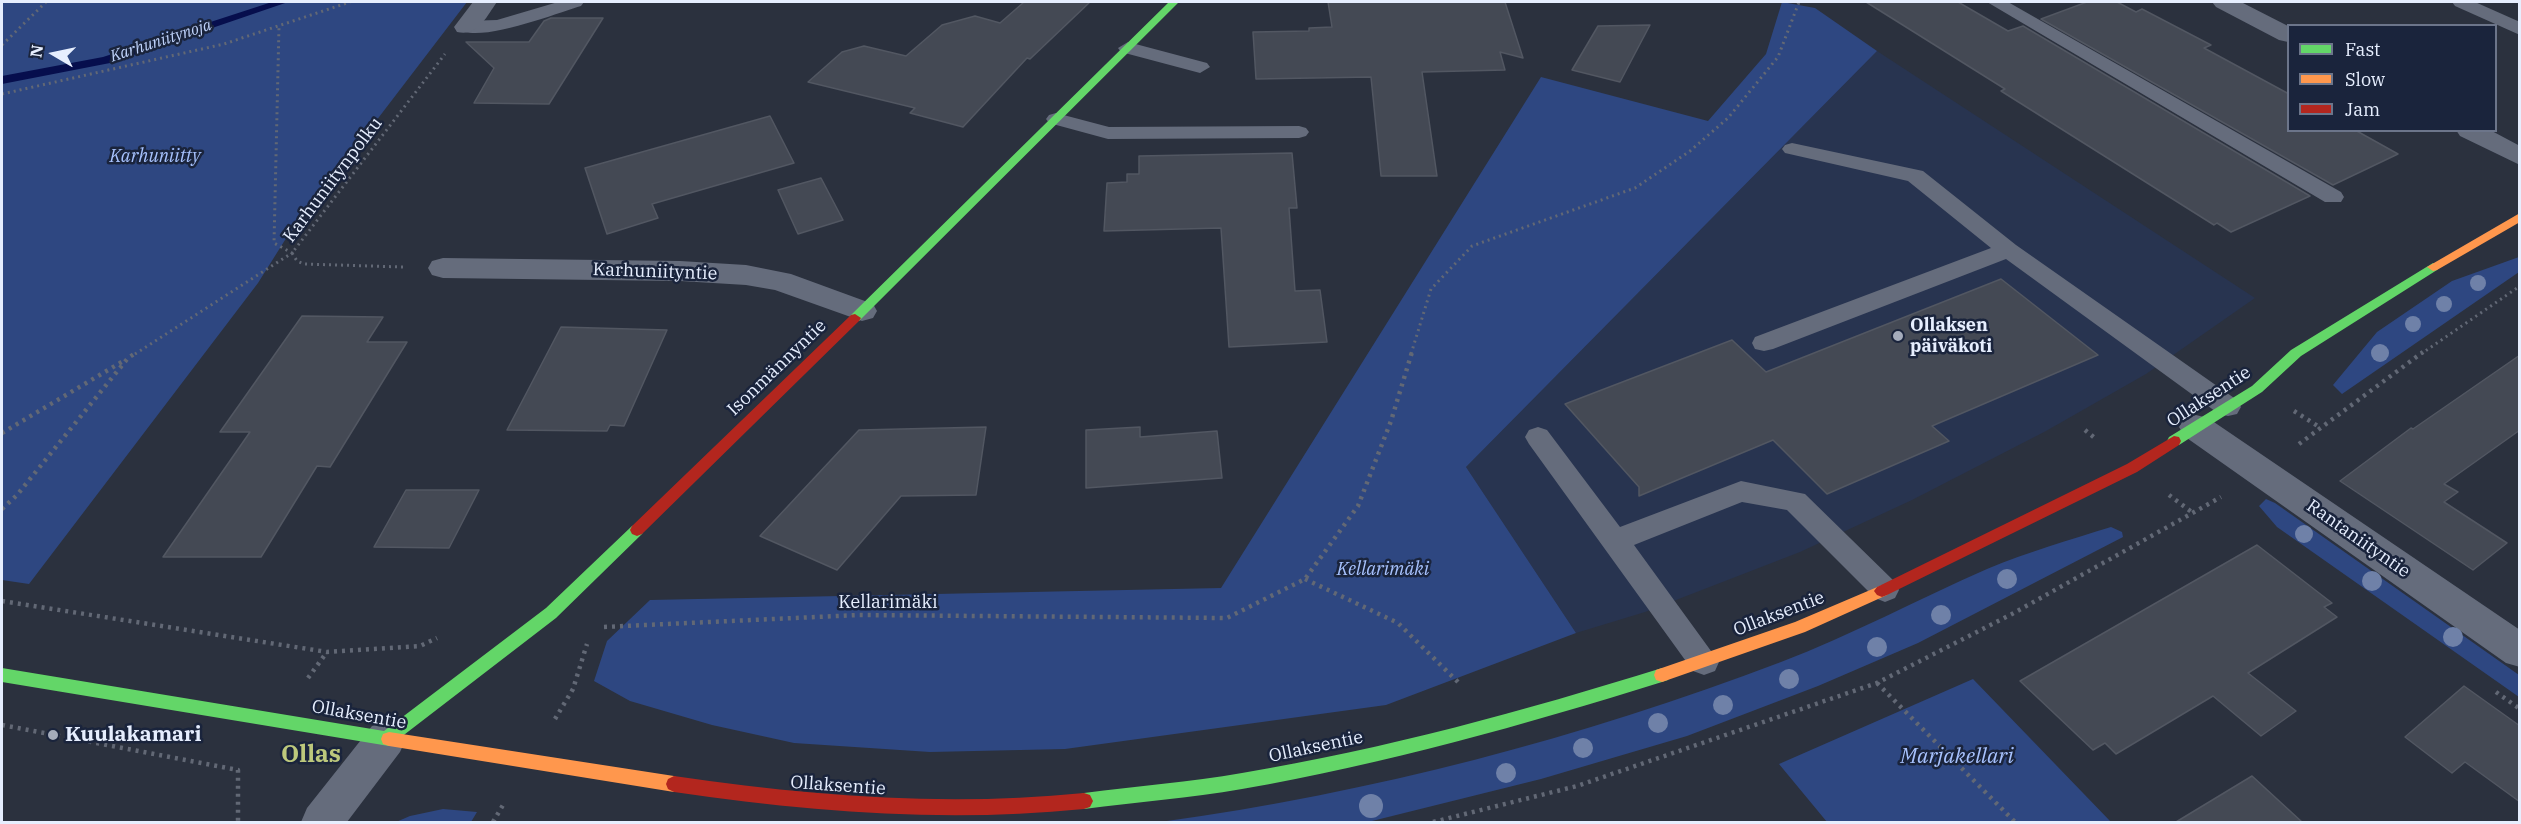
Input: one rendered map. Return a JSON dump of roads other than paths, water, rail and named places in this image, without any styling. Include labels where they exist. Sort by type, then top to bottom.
[{"type":"street","points":[[466,27],[486,2]]},
{"type":"street","name":"Isonmännyntie","points":[[386,739],[551,613],[862,311],[1174,2]]},
{"type":"street","points":[[2224,2],[2287,34]]},
{"type":"street","points":[[2473,132],[2520,157]]},
{"type":"street","name":"Ollaksentie","points":[[2,675],[386,739],[779,800],[918,809],[1066,803],[1241,781],[1415,745],[1565,706],[1704,662],[1800,627],[1885,590],[2132,468],[2257,389],[2296,352],[2426,271],[2520,217]]},
{"type":"street","name":"Karhuniityntie","points":[[443,268],[680,271],[746,275],[780,281],[862,311]]},
{"type":"street","name":"Rantaniityntie","points":[[2196,427],[2520,651]]},
{"type":"street","points":[[322,822],[386,739]]},
{"type":"lane","points":[[466,27],[498,26],[575,2]]},
{"type":"lane","points":[[1996,2],[2333,197]]},
{"type":"lane","points":[[2461,2],[2520,29]]},
{"type":"lane","points":[[1128,48],[1200,67]]},
{"type":"lane","points":[[1056,118],[1108,134],[1299,132]]},
{"type":"lane","points":[[1792,149],[1915,176],[2008,250],[2228,407]]},
{"type":"lane","points":[[1764,343],[2008,250]]},
{"type":"lane","points":[[1538,437],[1704,662]]},
{"type":"lane","points":[[1615,541],[1741,492],[1796,501],[1885,590]]},
{"type":"waterway","name":"Karhuniitynoja","points":[[2,80],[106,60],[282,2]]},
{"type":"place","name":"Ollaksen päiväkoti","points":[[1898,336]]},
{"type":"place","name":"Kuulakamari","points":[[53,735]]},
{"type":"district","name":"Ollas","points":[[311,755]]},
{"type":"park label","name":"Karhuniitty","points":[[155,157]]},
{"type":"park label","name":"Kellarimäki","points":[[1383,570]]},
{"type":"park label","name":"Marjakellari","points":[[1957,757]]}]
